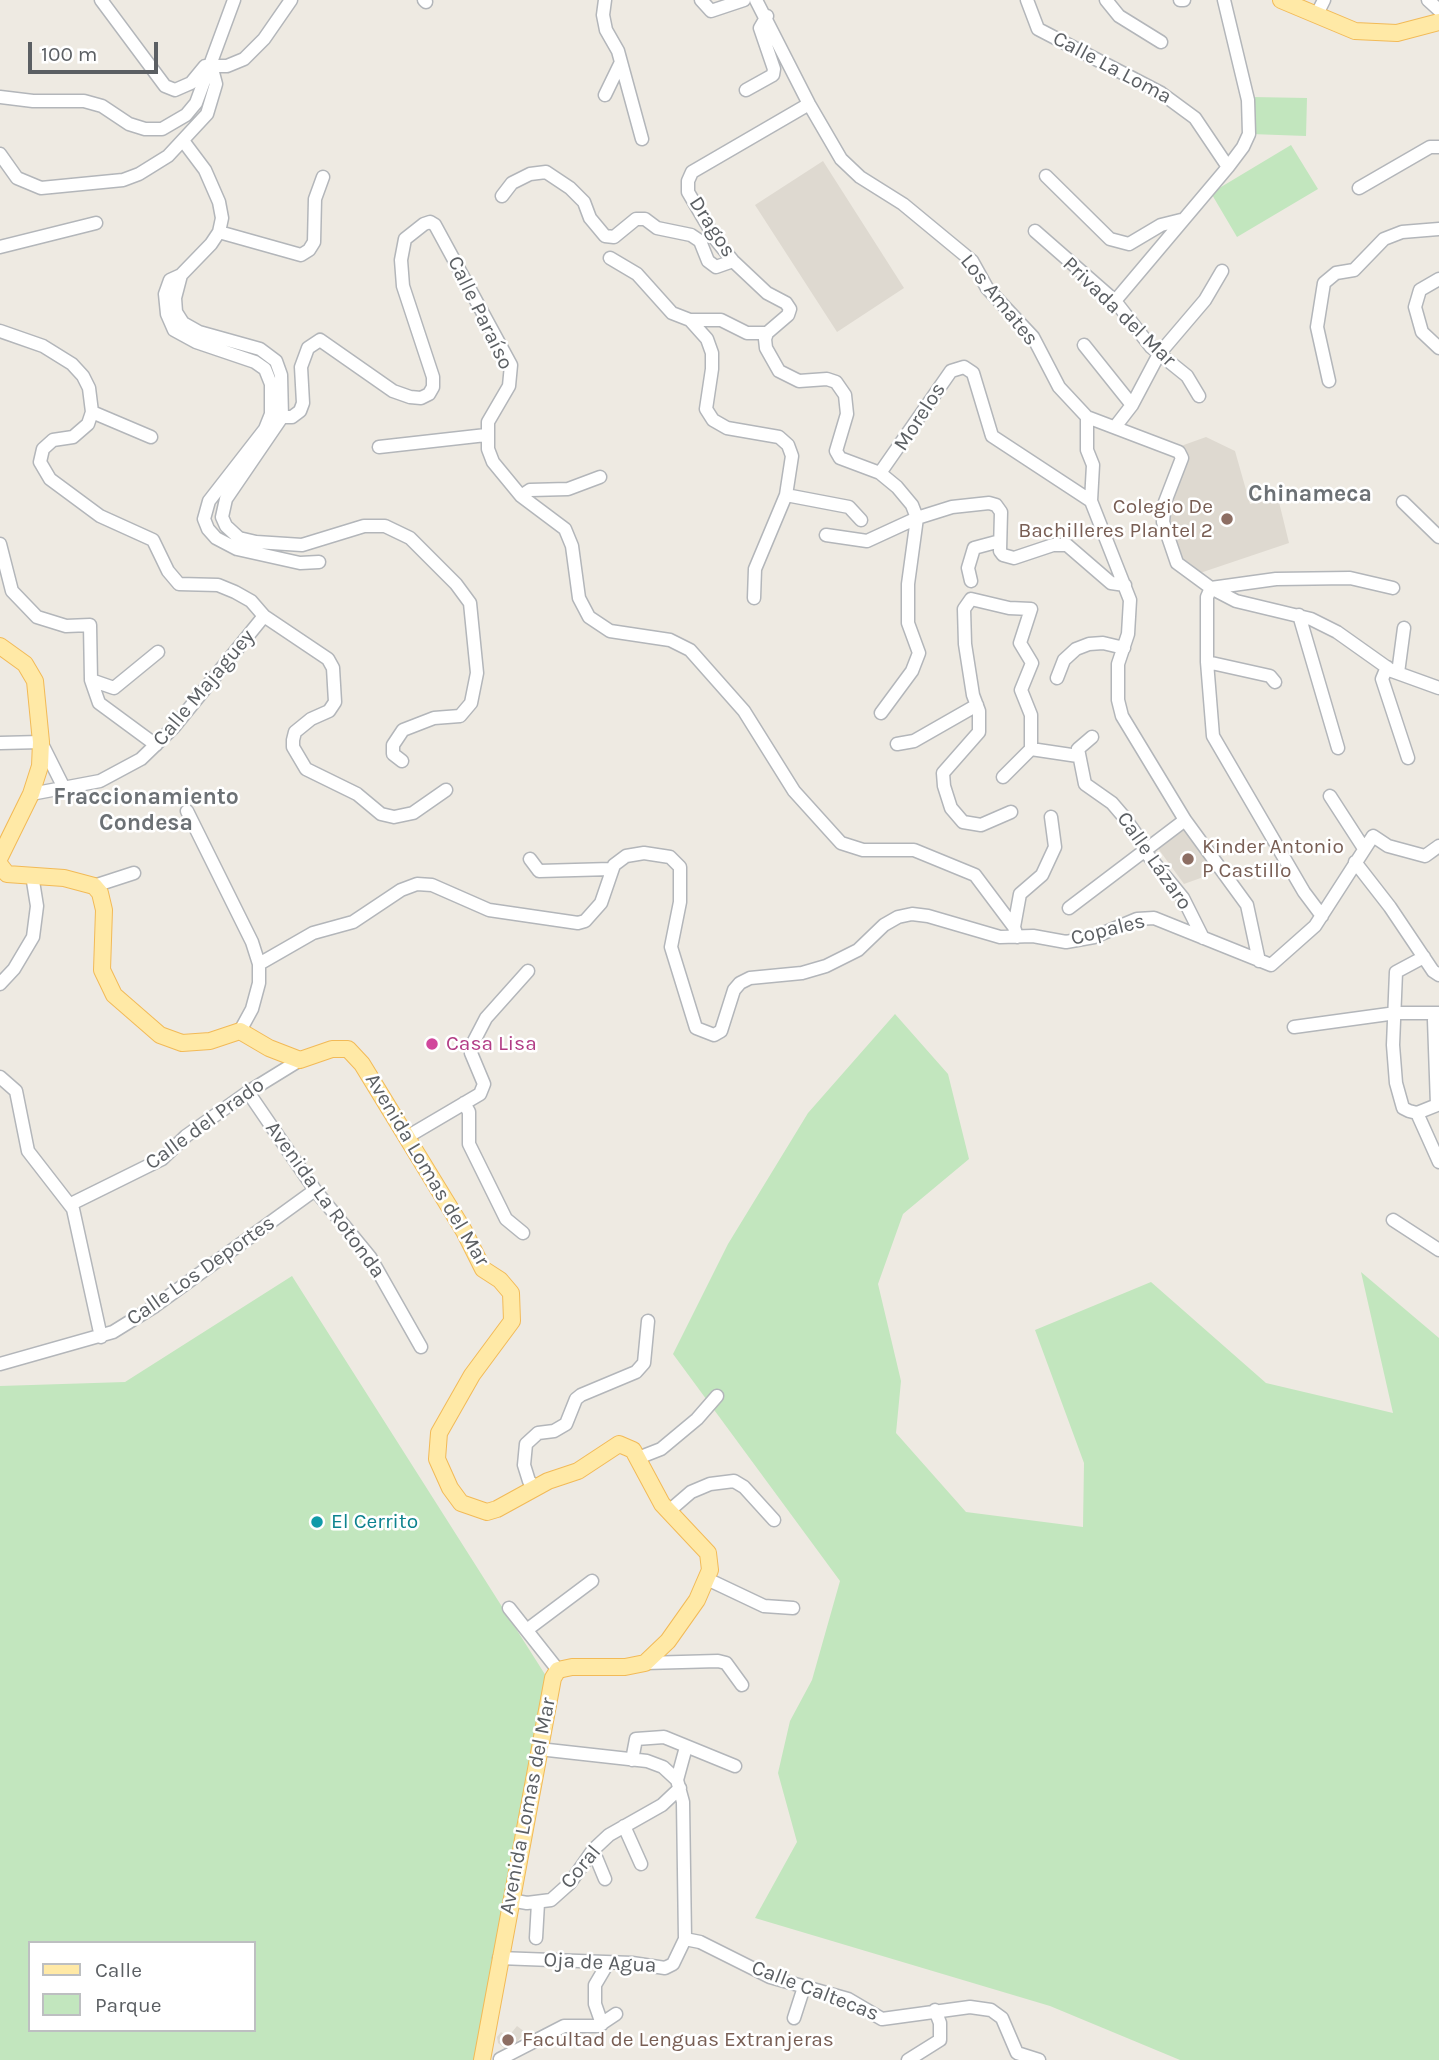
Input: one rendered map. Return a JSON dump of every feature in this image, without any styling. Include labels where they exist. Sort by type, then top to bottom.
[{"type":"main road","points":[[1281,0],[1355,30],[1397,33],[1439,22]]},
{"type":"main road","points":[[1304,0],[1377,25],[1439,12]]},
{"type":"main road","points":[[0,646],[25,664],[35,681],[41,742],[40,765],[31,794],[1,866],[16,876],[64,878],[94,886],[100,893],[104,910],[102,970],[114,995],[160,1035],[183,1044],[210,1041],[240,1031],[270,1048],[300,1060]]},
{"type":"main road","name":"Avenida Lomas del Mar","points":[[300,1060],[332,1049],[348,1049],[362,1064],[464,1231],[483,1269],[500,1280],[511,1293],[512,1321],[453,1404],[439,1433],[437,1459],[461,1503],[477,1510],[497,1510],[536,1487],[578,1471],[619,1444],[633,1450],[638,1458]]},
{"type":"main road","points":[[638,1458],[669,1511],[708,1553],[710,1570],[690,1612],[645,1663]]},
{"type":"main road","name":"Avenida Lomas del Mar","points":[[483,2056],[550,1686],[558,1670],[645,1663]]},
{"type":"street","points":[[102,0],[165,86],[175,90],[185,86],[201,68],[211,65],[227,66],[244,59],[264,39],[291,0]]},
{"type":"street","points":[[0,97],[33,102],[84,101],[102,106],[130,124],[145,129],[162,129],[186,115],[196,103],[234,0]]},
{"type":"street","points":[[605,0],[603,15],[606,30],[621,62],[642,139]]},
{"type":"street","points":[[701,0],[711,11],[744,0]]},
{"type":"street","name":"Los Amates","points":[[756,0],[767,16],[809,104],[841,159],[860,177],[903,204],[976,266],[987,288],[1033,337],[1059,387],[1087,417],[1180,452],[1182,458],[1165,502],[1163,522],[1177,563],[1206,584]]},
{"type":"street","name":"Calle La Loma","points":[[1027,0],[1038,29],[1161,93],[1195,118],[1228,167]]},
{"type":"street","points":[[1106,0],[1119,16],[1161,42]]},
{"type":"street","points":[[1115,302],[1243,147],[1250,120],[1224,0]]},
{"type":"street","points":[[1428,0],[1439,12]]},
{"type":"street","points":[[746,90],[773,75],[775,69],[760,28],[767,16]]},
{"type":"street","points":[[605,95],[621,62]]},
{"type":"street","points":[[0,154],[17,178],[41,188],[123,180],[149,168],[184,142],[207,114],[214,100],[216,84],[211,65]]},
{"type":"street","name":"Dragos","points":[[767,333],[789,315],[790,309],[786,303],[767,293],[733,261],[694,206],[688,192],[688,181],[692,172],[809,104]]},
{"type":"street","points":[[184,142],[205,170],[219,202],[222,218],[219,232],[181,275],[175,298],[176,312],[183,323],[200,332],[260,349],[276,361],[281,375],[277,416],[226,499],[222,517],[232,534],[256,542],[302,545],[364,526],[385,526],[410,538],[456,584],[470,603],[477,673],[468,710],[460,716],[435,718],[403,730],[393,745],[393,754],[402,761]]},
{"type":"street","points":[[1359,188],[1430,147],[1439,147]]},
{"type":"street","points":[[502,196],[512,183],[530,174],[546,172],[570,188],[584,202],[590,218],[605,236],[614,237],[636,219],[645,219],[657,228],[691,234],[700,241],[708,261],[716,267],[733,261]]},
{"type":"street","points":[[1045,176],[1110,239],[1129,244],[1161,225],[1181,220]]},
{"type":"street","points":[[219,232],[301,255],[309,250],[314,242],[315,199],[323,177]]},
{"type":"street","name":"Calle Paraíso","points":[[277,416],[292,417],[300,411],[303,403],[301,367],[308,348],[320,340],[393,391],[421,398],[429,394],[433,387],[433,377],[403,286],[401,260],[405,239],[430,222],[443,238],[511,365],[509,386],[495,408],[486,435]]},
{"type":"street","points":[[0,247],[96,223]]},
{"type":"street","points":[[1329,381],[1317,327],[1324,283],[1336,273],[1354,270],[1384,239],[1402,232],[1439,229]]},
{"type":"street","name":"Privada del Mar","points":[[1035,231],[1115,302],[1155,350],[1187,376],[1199,396]]},
{"type":"street","points":[[610,258],[637,274],[672,313],[690,320],[722,320],[747,333],[767,333],[766,348],[779,371],[799,381],[827,379],[836,382],[845,394],[847,414],[836,451],[840,458],[880,473],[897,487],[912,505],[917,518],[908,584],[908,623],[919,653],[912,671],[881,713]]},
{"type":"street","points":[[1115,428],[1132,405],[1155,350],[1205,300],[1222,271]]},
{"type":"street","points":[[1439,279],[1420,290],[1415,307],[1422,332],[1439,348]]},
{"type":"street","points":[[690,320],[707,340],[712,353],[706,409],[713,420],[727,428],[779,437],[788,445],[792,456],[786,495],[755,569],[754,598]]},
{"type":"street","points":[[0,331],[43,346],[72,364],[89,388],[92,412],[81,432],[53,440],[43,449],[40,462],[50,479],[100,516],[153,540],[168,571],[179,584],[218,585],[251,600],[264,617],[328,659],[333,668],[333,707],[295,732],[293,747],[306,769],[356,794],[381,814],[394,817],[413,813],[446,790]]},
{"type":"street","points":[[1084,345],[1132,405]]},
{"type":"street","name":"Morelos","points":[[880,473],[951,370],[964,367],[973,373],[992,436],[1091,501]]},
{"type":"street","points":[[92,412],[151,437]]},
{"type":"street","points":[[277,416],[209,501],[204,519],[216,538],[237,549],[300,564],[319,562]]},
{"type":"street","points":[[1087,417],[1087,450],[1093,465],[1091,501],[1125,585],[1130,619],[1117,680],[1122,716],[1185,820],[1247,905],[1259,961],[1271,965],[1322,916],[1363,847],[1373,836],[1388,846],[1425,856],[1439,846]]},
{"type":"street","points":[[379,447],[486,435],[493,462],[521,496],[565,529],[572,546],[579,598],[589,617],[610,631],[670,640],[690,650],[744,711],[794,791],[841,843],[863,850],[914,850],[975,875],[1016,932]]},
{"type":"street","points":[[521,496],[530,490],[568,489],[600,477]]},
{"type":"street","points":[[786,495],[849,507],[861,520]]},
{"type":"street","points":[[1402,502],[1439,537]]},
{"type":"street","points":[[826,535],[867,541],[917,518],[952,507],[996,505],[1000,512],[1003,555],[1014,558],[1053,545],[1067,545],[1111,583],[1125,585]]},
{"type":"street","points":[[971,581],[968,568],[974,548],[1000,541]]},
{"type":"street","points":[[0,544],[12,591],[37,617],[66,626],[90,625],[92,684],[99,703],[156,745]]},
{"type":"street","points":[[1206,584],[1350,578],[1393,588]]},
{"type":"street","points":[[1206,584],[1236,601],[1299,615],[1337,632],[1392,670],[1439,688]]},
{"type":"street","points":[[1206,584],[1207,662],[1213,736],[1235,778],[1304,892],[1322,916]]},
{"type":"street","points":[[1003,777],[1031,749],[1031,715],[1021,690],[1032,670],[1032,663],[1020,643],[1032,614],[1028,606],[1009,608],[971,599],[964,609],[965,643],[977,705],[979,732],[943,773],[951,808],[963,822],[981,825],[1011,812]]},
{"type":"street","points":[[1299,615],[1338,748]]},
{"type":"street","name":"Calle Majaguey","points":[[31,794],[65,790],[100,781],[142,759],[174,727],[264,617]]},
{"type":"street","points":[[1404,628],[1392,670],[1382,679],[1408,758]]},
{"type":"street","points":[[1057,678],[1064,660],[1076,649],[1103,643],[1124,648]]},
{"type":"street","points":[[92,684],[114,688],[158,652]]},
{"type":"street","points":[[1207,662],[1270,676],[1275,682]]},
{"type":"street","points":[[898,744],[914,741],[977,705]]},
{"type":"street","points":[[1031,749],[1078,754],[1081,745],[1092,737]]},
{"type":"street","points":[[0,744],[41,742],[65,790]]},
{"type":"street","name":"Calle Lázaro","points":[[1078,754],[1085,785],[1111,803],[1124,817],[1141,841],[1143,849],[1183,898],[1203,939]]},
{"type":"street","points":[[1329,796],[1363,847]]},
{"type":"street","points":[[187,811],[252,942],[259,964],[259,983],[240,1031]]},
{"type":"street","points":[[1016,932],[1020,894],[1042,875],[1055,847],[1051,817]]},
{"type":"street","points":[[1069,908],[1109,880],[1143,849],[1185,820]]},
{"type":"street","name":"Copales","points":[[611,869],[626,856],[643,853],[670,857],[680,867],[680,902],[671,936],[673,956],[696,1028],[705,1034],[714,1035],[721,1031],[734,990],[740,983],[750,978],[802,973],[826,966],[858,950],[884,925],[898,917],[912,914],[928,916],[1000,937],[1016,932],[1078,942],[1137,919],[1154,918],[1259,961]]},
{"type":"street","points":[[259,964],[313,933],[353,922],[401,890],[416,884],[432,885],[489,911],[578,923],[585,921],[601,903],[611,869],[539,871],[530,859]]},
{"type":"street","points":[[1355,862],[1439,975]]},
{"type":"street","points":[[94,886],[134,873]]},
{"type":"street","points":[[0,984],[14,969],[33,937],[37,906],[32,875]]},
{"type":"street","points":[[1424,957],[1396,972],[1393,1045],[1396,1083],[1403,1108],[1417,1113],[1437,1105],[1434,1020],[1439,1013]]},
{"type":"street","points":[[407,1137],[480,1094],[484,1084],[471,1053],[473,1043],[486,1018],[528,971]]},
{"type":"street","points":[[1294,1027],[1396,1013],[1439,1013]]},
{"type":"street","name":"Calle del Prado","points":[[71,1204],[162,1159],[186,1136],[248,1091],[300,1060]]},
{"type":"street","points":[[0,1077],[16,1091],[28,1151],[71,1204],[101,1337]]},
{"type":"street","name":"Avenida La Rotonda","points":[[248,1091],[316,1190],[370,1257],[421,1347]]},
{"type":"street","points":[[464,1103],[469,1112],[470,1144],[506,1219],[523,1233]]},
{"type":"street","points":[[1417,1113],[1439,1163]]},
{"type":"street","name":"Calle Los Deportes","points":[[0,1364],[101,1337],[155,1306],[316,1190]]},
{"type":"street","points":[[1393,1220],[1439,1250]]},
{"type":"street","points":[[536,1487],[529,1481],[524,1465],[526,1444],[538,1433],[554,1431],[566,1424],[576,1399],[581,1395],[636,1372],[644,1363],[648,1321]]},
{"type":"street","points":[[638,1458],[660,1449],[697,1419],[717,1396]]},
{"type":"street","points":[[669,1511],[691,1492],[710,1484],[734,1481],[744,1487],[774,1520]]},
{"type":"street","points":[[707,1579],[764,1606],[793,1608]]},
{"type":"street","points":[[528,1629],[592,1581]]},
{"type":"street","points":[[509,1608],[558,1670]]},
{"type":"street","points":[[645,1663],[718,1661],[726,1663],[742,1685]]},
{"type":"street","points":[[632,1760],[634,1742],[639,1737],[664,1737],[735,1766]]},
{"type":"street","points":[[685,1939],[685,1874],[679,1784],[686,1746]]},
{"type":"street","points":[[540,1749],[632,1760],[663,1767],[679,1784]]},
{"type":"street","name":"Coral","points":[[510,1900],[538,1903],[559,1893],[593,1850],[624,1826],[662,1805],[679,1784]]},
{"type":"street","points":[[624,1826],[641,1864]]},
{"type":"street","points":[[593,1850],[605,1879]]},
{"type":"street","points":[[536,1938],[538,1903]]},
{"type":"street","name":"Oja de Agua","points":[[499,1958],[665,1968],[673,1964],[685,1939]]},
{"type":"street","name":"Calle Caltecas","points":[[685,1939],[700,1942],[770,1977],[848,1999],[882,2019],[970,2007],[991,2010],[1002,2018],[1017,2053],[1040,2060]]},
{"type":"street","points":[[602,2024],[595,2004],[596,1985],[608,1963]]},
{"type":"street","points":[[794,2018],[804,1987]]},
{"type":"street","points":[[908,2060],[940,2039],[940,2023],[935,2010]]},
{"type":"street","points":[[483,2056],[501,2059],[564,2026],[587,2028],[602,2024],[616,2014]]},
{"type":"shaded area","points":[[823,161],[904,288],[837,332],[755,205]]},
{"type":"shaded area","name":"Colegio De Bachilleres Plantel 2","points":[[1206,437],[1235,451],[1250,504],[1278,498],[1289,543],[1200,573],[1177,555],[1171,534],[1169,501],[1185,461],[1181,446]]},
{"type":"shaded area","name":"Kinder Antonio P Castillo","points":[[1187,827],[1220,871],[1184,884],[1157,847]]},
{"type":"shaded area","name":"Facultad de Lenguas Extranjeras","points":[[517,2026],[525,2032],[509,2052],[498,2043],[497,2037],[501,2032],[508,2037]]},
{"type":"green space","points":[[1252,97],[1307,98],[1306,136],[1251,134]]},
{"type":"green space","points":[[1291,145],[1318,189],[1237,237],[1211,193]]},
{"type":"green space","points":[[895,1014],[948,1074],[969,1159],[903,1214],[878,1284],[901,1381],[896,1433],[966,1512],[1083,1527],[1084,1463],[1035,1330],[1151,1282],[1266,1383],[1393,1413],[1361,1272],[1439,1338],[1439,2060],[1180,2060],[1050,2006],[755,1918],[797,1842],[778,1773],[790,1721],[812,1680],[840,1581],[673,1354],[728,1244],[808,1113]]},
{"type":"green space","points":[[292,1276],[546,1676],[474,2060],[0,2060],[0,1386],[125,1382]]},
{"type":"place","name":"Colegio De Bachilleres Plantel 2","points":[[1227,519]]},
{"type":"place","name":"Kinder Antonio P Castillo","points":[[1188,859]]},
{"type":"place","name":"Casa Lisa","points":[[432,1044]]},
{"type":"place","name":"El Cerrito","points":[[317,1522]]},
{"type":"place","name":"Facultad de Lenguas Extranjeras","points":[[508,2040]]},
{"type":"district","name":"Chinameca","points":[[1310,494]]},
{"type":"district","name":"Fraccionamiento Condesa","points":[[146,810]]}]
